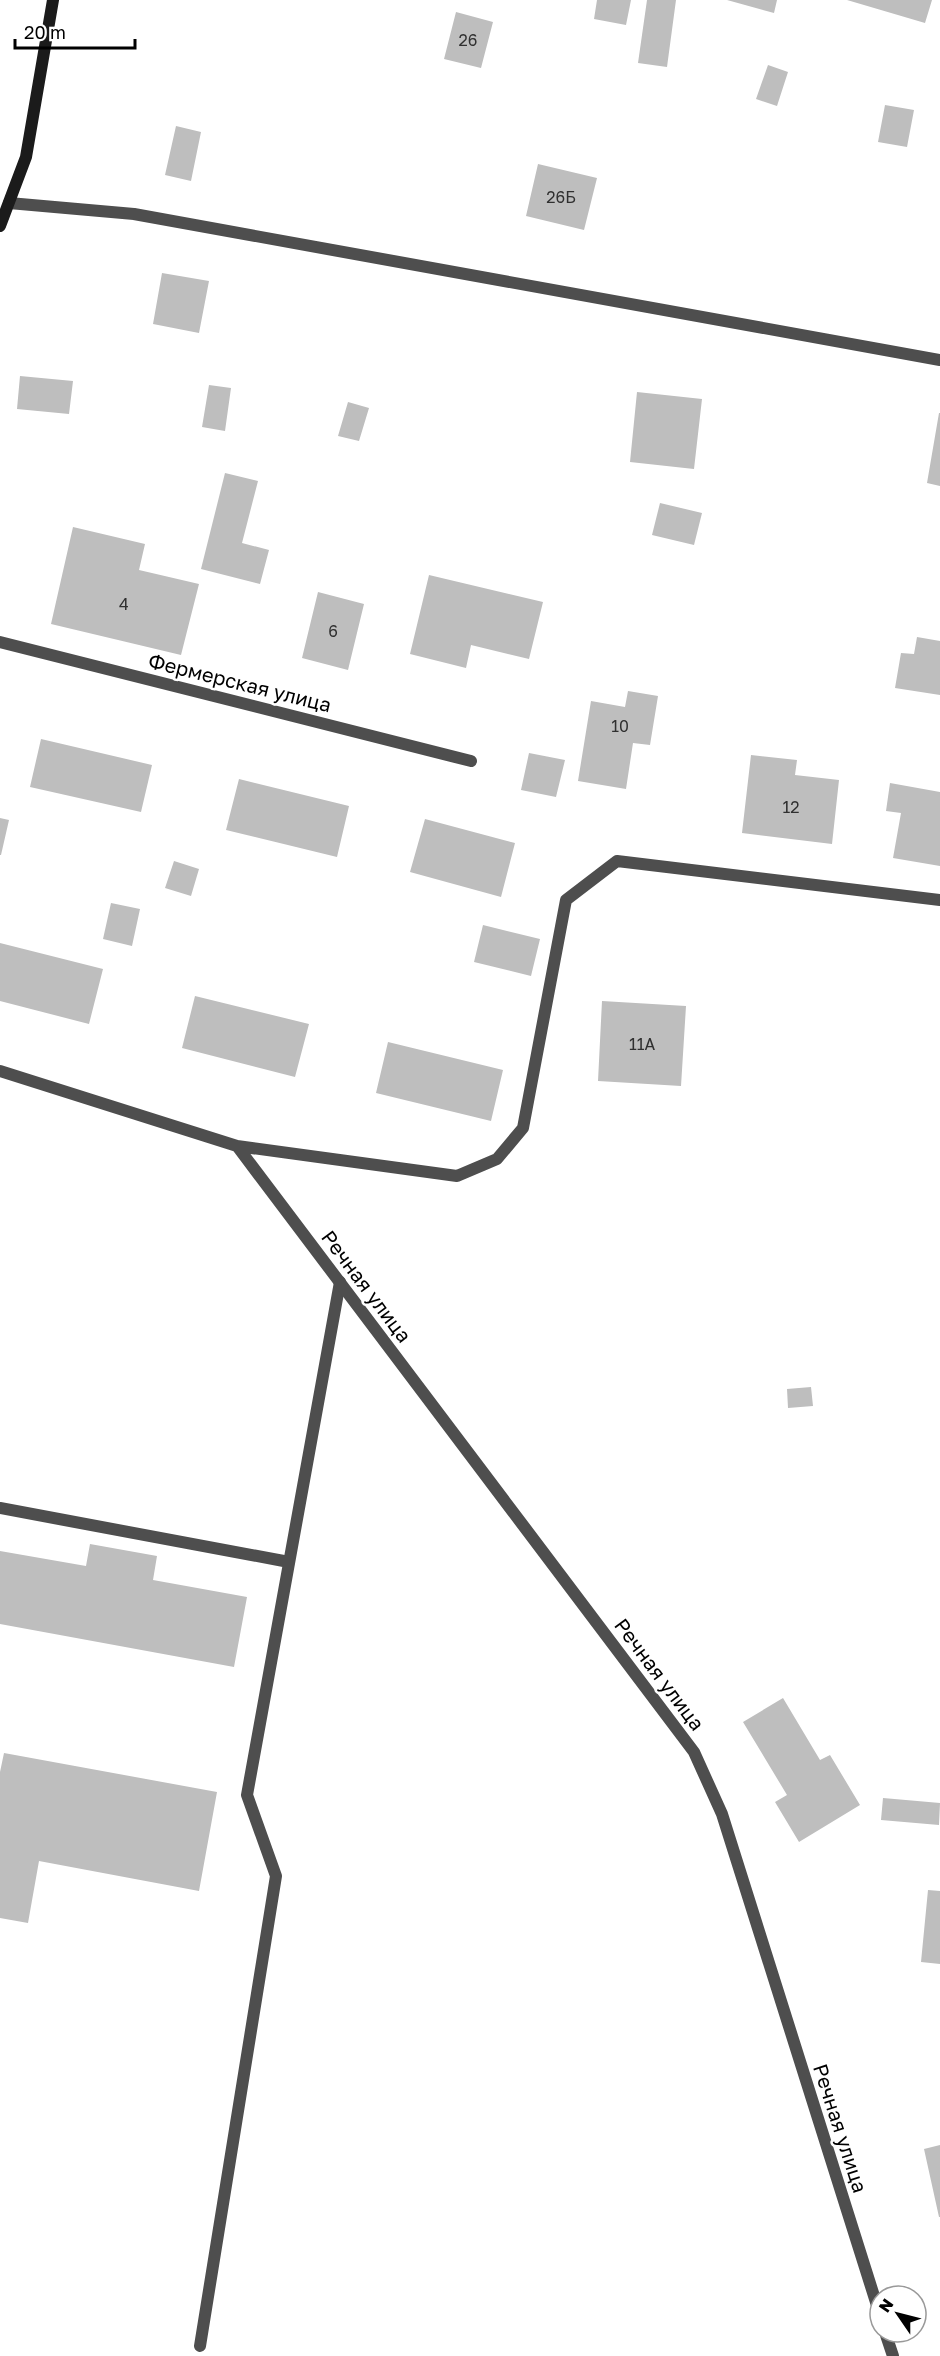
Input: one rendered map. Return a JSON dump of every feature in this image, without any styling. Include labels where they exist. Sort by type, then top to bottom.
[{"type":"street","points":[[0,226],[26,157],[53,0]]},
{"type":"street","points":[[9,203],[134,214],[940,360]]},
{"type":"street","name":"Фермерская улица","points":[[0,642],[471,761]]},
{"type":"street","points":[[0,1071],[237,1146],[457,1176],[496,1159],[523,1128],[566,900],[617,861],[940,900]]},
{"type":"street","name":"Речная улица","points":[[237,1146],[694,1752],[722,1814],[870,2284]]},
{"type":"street","points":[[200,2346],[276,1876],[247,1795],[340,1282]]},
{"type":"street","points":[[0,1508],[289,1562]]},
{"type":"building","points":[[597,0],[631,0],[626,25],[594,19]]},
{"type":"building","points":[[647,0],[676,0],[667,67],[638,63]]},
{"type":"building","points":[[727,0],[777,0],[774,13]]},
{"type":"building","points":[[847,0],[932,0],[925,23]]},
{"type":"building","points":[[456,12],[493,22],[481,68],[444,59]]},
{"type":"building","points":[[768,65],[788,72],[777,106],[756,99]]},
{"type":"building","points":[[885,105],[914,110],[907,147],[878,142]]},
{"type":"building","points":[[176,126],[201,132],[191,181],[165,175]]},
{"type":"building","points":[[538,164],[597,178],[584,230],[526,216]]},
{"type":"building","points":[[162,273],[209,281],[199,333],[153,324]]},
{"type":"building","points":[[20,376],[73,381],[69,414],[17,409]]},
{"type":"building","points":[[209,385],[231,388],[225,431],[202,427]]},
{"type":"building","points":[[637,392],[702,399],[694,469],[630,462]]},
{"type":"building","points":[[348,402],[369,408],[359,441],[338,436]]},
{"type":"building","points":[[940,413],[940,486],[927,483]]},
{"type":"building","points":[[225,473],[258,481],[242,543],[269,550],[260,584],[201,569]]},
{"type":"building","points":[[660,503],[702,513],[694,545],[652,535]]},
{"type":"building","points":[[73,527],[145,544],[139,570],[199,584],[181,655],[51,624]]},
{"type":"building","points":[[429,575],[543,602],[529,659],[471,645],[466,668],[410,654]]},
{"type":"building","points":[[318,592],[364,604],[348,670],[302,658]]},
{"type":"building","points":[[917,637],[940,641],[940,695],[895,688],[901,653],[914,654]]},
{"type":"building","points":[[628,691],[658,696],[650,745],[633,743],[626,789],[578,781],[591,701],[625,707]]},
{"type":"building","points":[[41,739],[152,765],[141,812],[30,787]]},
{"type":"building","points":[[529,753],[565,760],[556,797],[521,790]]},
{"type":"building","points":[[751,755],[797,760],[795,775],[839,780],[832,844],[742,833]]},
{"type":"building","points":[[239,779],[349,806],[337,857],[226,830]]},
{"type":"building","points":[[890,783],[940,792],[940,866],[893,858],[901,813],[886,811]]},
{"type":"building","points":[[0,818],[9,820],[1,855],[0,855]]},
{"type":"building","points":[[425,819],[515,843],[501,897],[410,872]]},
{"type":"building","points":[[174,861],[199,869],[191,896],[165,888]]},
{"type":"building","points":[[111,903],[140,909],[132,946],[103,939]]},
{"type":"building","points":[[483,925],[540,939],[531,976],[474,962]]},
{"type":"building","points":[[0,943],[103,969],[89,1024],[0,1001]]},
{"type":"building","points":[[195,996],[309,1024],[295,1077],[182,1048]]},
{"type":"building","points":[[602,1001],[686,1006],[681,1086],[598,1081]]},
{"type":"building","points":[[388,1042],[503,1070],[491,1121],[376,1093]]},
{"type":"building","points":[[811,1387],[813,1406],[788,1408],[787,1389]]},
{"type":"building","points":[[90,1544],[157,1556],[153,1580],[247,1597],[234,1667],[0,1624],[0,1551],[86,1566]]},
{"type":"building","points":[[783,1698],[820,1760],[830,1755],[860,1805],[799,1842],[775,1802],[787,1795],[743,1722]]},
{"type":"building","points":[[4,1753],[217,1792],[199,1891],[39,1861],[28,1923],[0,1918],[0,1772]]},
{"type":"building","points":[[883,1798],[940,1803],[939,1825],[881,1820]]},
{"type":"building","points":[[928,1890],[940,1891],[940,1964],[921,1962]]},
{"type":"building","points":[[940,2145],[940,2217],[939,2217],[924,2149]]}]
